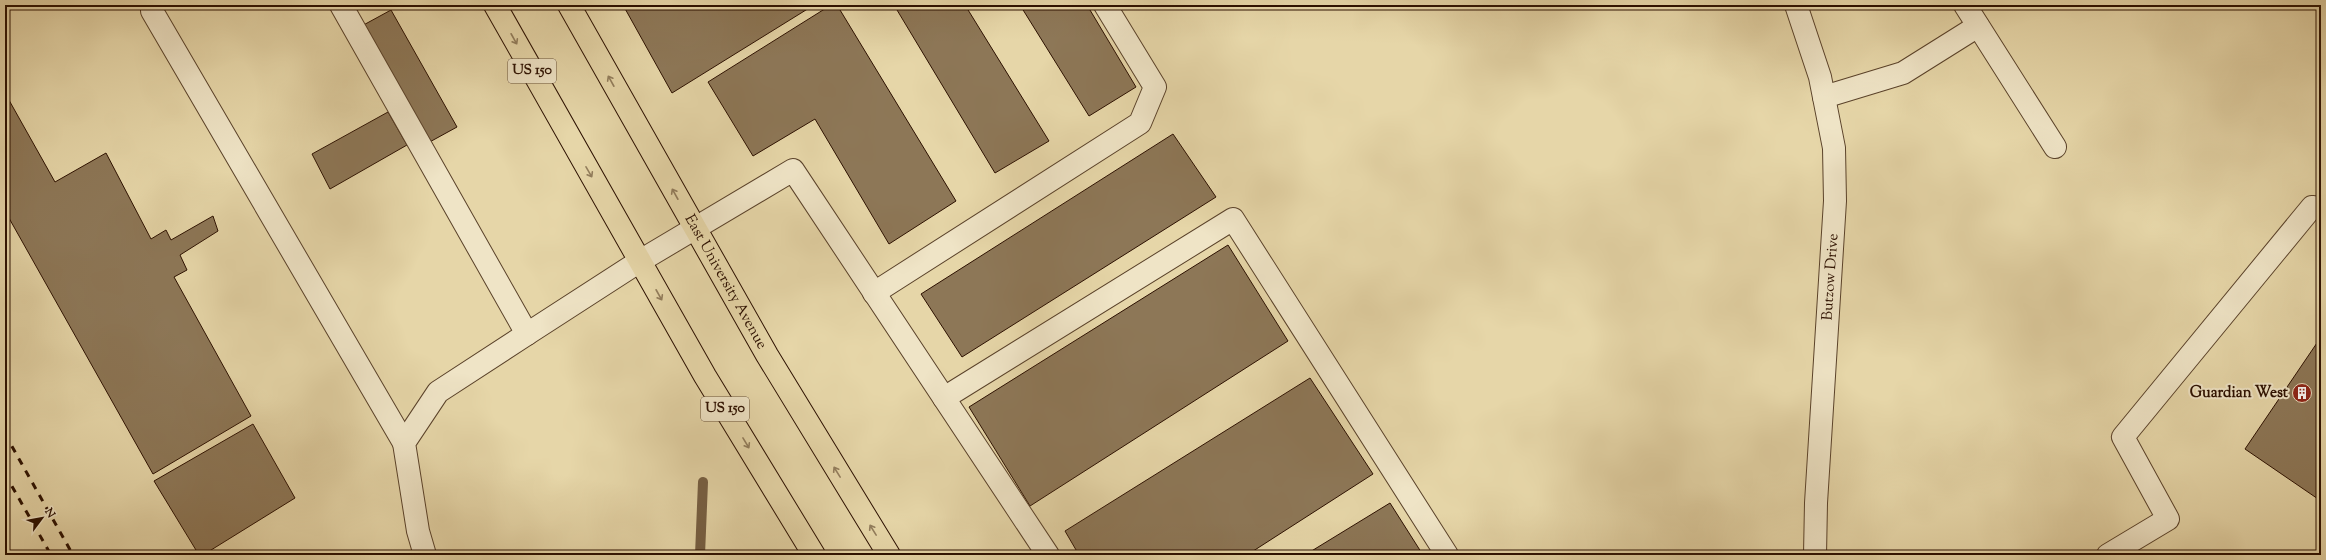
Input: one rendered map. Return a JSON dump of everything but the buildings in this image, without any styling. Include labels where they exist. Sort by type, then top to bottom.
[{"type":"main road","name":"US 150","points":[[495,5],[705,376],[814,555]]},
{"type":"main road","name":"East University Avenue","points":[[569,5],[766,355],[889,555]]},
{"type":"street","points":[[152,5],[152,11],[404,443],[418,531],[425,555]]},
{"type":"street","points":[[341,5],[527,334]]},
{"type":"street","points":[[874,293],[1140,124],[1155,87],[1105,5]]},
{"type":"street","name":"Butzow Drive","points":[[1796,5],[1820,77],[1834,148],[1835,201],[1816,503],[1815,555]]},
{"type":"street","points":[[1965,5],[2055,147]]},
{"type":"street","points":[[1824,97],[1903,74],[1978,26]]},
{"type":"street","points":[[404,443],[438,392],[640,261],[793,170],[1048,555]]},
{"type":"street","points":[[2108,555],[2168,519],[2123,437],[2312,207],[2321,208]]},
{"type":"street","points":[[944,398],[1233,219],[1447,555]]},
{"type":"waterway","points":[[700,555],[703,482]]},
{"type":"railway","points":[[5,434],[73,555]]},
{"type":"railway","points":[[5,474],[51,555]]},
{"type":"place","name":"Guardian West","points":[[2302,393]]}]
